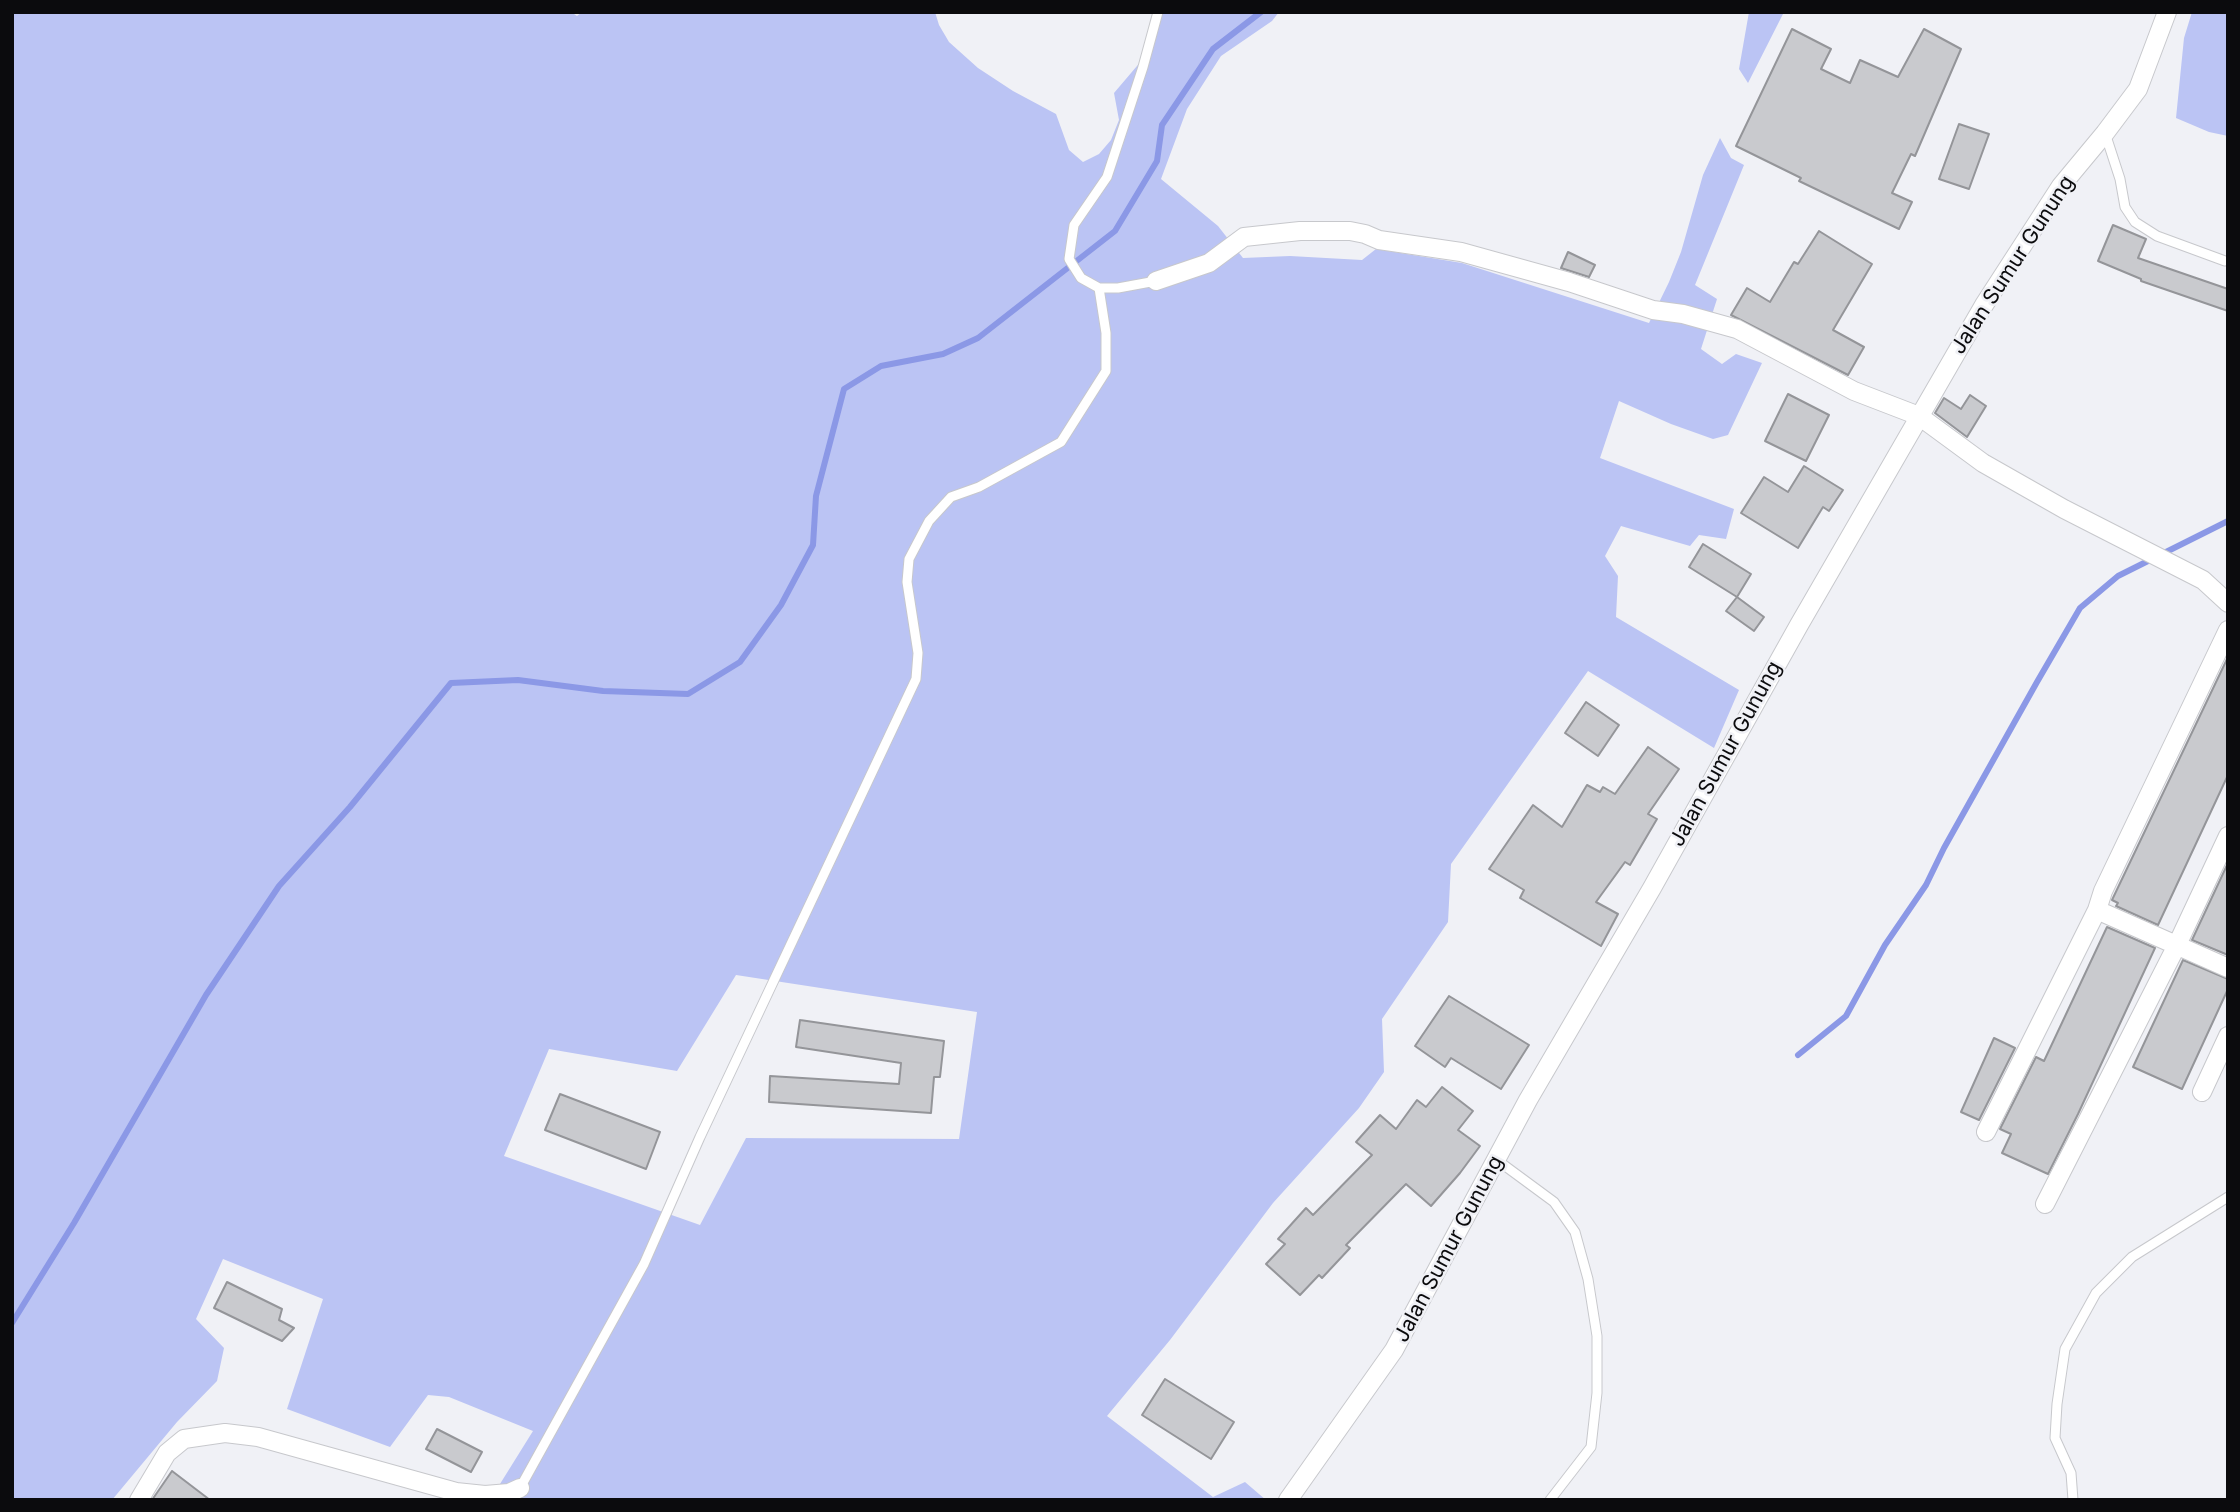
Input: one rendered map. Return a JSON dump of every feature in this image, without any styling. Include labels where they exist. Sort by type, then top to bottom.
[{"type":"street","name":"Jalan Sumur Gunung","points":[[1288,1500],[1394,1350],[1528,1100],[1652,888],[1798,625],[1983,305],[2054,197],[2138,89],[2168,12]]},
{"type":"street","points":[[1156,281],[1209,263],[1244,237],[1300,231],[1350,231],[1379,240],[1461,252],[1569,282],[1653,310],[1683,314],[1737,329],[1854,391],[1919,416],[1983,463],[2064,509],[2203,580],[2228,603]]},
{"type":"street","points":[[1986,1132],[2097,910],[2228,630]]},
{"type":"street","points":[[2045,1204],[2176,947],[2228,836]]},
{"type":"street","points":[[2097,910],[2228,968]]},
{"type":"street","points":[[2202,1092],[2228,1036]]},
{"type":"street","points":[[139,1500],[167,1453],[184,1439],[225,1433],[258,1437],[456,1492],[485,1495],[509,1493],[520,1488]]},
{"type":"lane","points":[[1156,281],[1118,288],[1099,288],[1081,278],[1069,259],[1074,225],[1107,177],[1158,12]]},
{"type":"lane","points":[[2105,133],[2120,179],[2125,207],[2135,222],[2157,236],[2225,261]]},
{"type":"lane","points":[[520,1488],[644,1264],[706,1125],[916,679],[918,653],[907,582],[909,559],[929,521],[951,497],[979,487],[1061,442],[1105,371],[1106,333],[1099,288]]},
{"type":"lane","points":[[1497,1160],[1554,1202],[1575,1232],[1588,1279],[1597,1336],[1597,1393],[1591,1447],[1550,1500]]},
{"type":"lane","points":[[2073,1500],[2071,1473],[2055,1438],[2065,1349],[2096,1293],[2132,1257],[2228,1197]]},
{"type":"shaded area","points":[[12,12],[571,12],[577,16],[582,12],[935,12],[949,42],[978,68],[1056,114],[1069,150],[1083,162],[1099,154],[1111,140],[1119,120],[1114,93],[1148,53],[1155,12],[1279,12],[1272,21],[1221,56],[1187,109],[1161,179],[1218,226],[1243,258],[1290,256],[1362,260],[1376,249],[1462,263],[1649,323],[1681,252],[1703,175],[1720,138],[1731,158],[1744,165],[1695,285],[1717,299],[1701,349],[1722,364],[1736,354],[1762,363],[1728,435],[1713,439],[1619,401],[1600,458],[1734,509],[1726,539],[1699,535],[1690,546],[1621,526],[1605,556],[1618,576],[1616,617],[1739,690],[1714,748],[1588,671],[1451,864],[1448,922],[1382,1019],[1384,1072],[1359,1108],[1273,1203],[1170,1340],[1107,1416],[1213,1497],[1245,1482],[1266,1500],[490,1500],[533,1431],[449,1397],[428,1395],[390,1447],[287,1409],[323,1299],[223,1259],[196,1319],[224,1348],[217,1381],[177,1422],[112,1500],[12,1500]],"holes":[[[736,975],[977,1012],[959,1139],[746,1138],[700,1225],[504,1156],[549,1049],[677,1071]]]},
{"type":"shaded area","points":[[1749,12],[1784,12],[1748,83],[1739,69]]},
{"type":"shaded area","points":[[2192,12],[2228,12],[2228,136],[2209,132],[2176,118],[2184,38]]},
{"type":"building","points":[[1792,29],[1831,49],[1821,69],[1850,83],[1860,60],[1898,77],[1924,29],[1961,49],[1915,156],[1911,154],[1892,193],[1912,202],[1899,229],[1799,181],[1801,178],[1736,146]]},
{"type":"building","points":[[1959,124],[1989,134],[1969,189],[1939,179]]},
{"type":"building","points":[[2113,225],[2146,239],[2138,258],[2228,289],[2228,311],[2141,281],[2098,261]]},
{"type":"building","points":[[1819,231],[1872,264],[1833,330],[1864,347],[1848,375],[1731,315],[1747,288],[1770,302],[1794,262],[1798,264]]},
{"type":"building","points":[[1568,252],[1595,265],[1589,277],[1561,268]]},
{"type":"building","points":[[1788,394],[1829,415],[1806,461],[1765,441]]},
{"type":"building","points":[[1970,395],[1986,406],[1967,437],[1935,413],[1944,398],[1961,409]]},
{"type":"building","points":[[1804,466],[1843,490],[1829,511],[1823,507],[1798,548],[1741,513],[1764,477],[1788,492]]},
{"type":"building","points":[[1703,544],[1751,574],[1737,597],[1689,567]]},
{"type":"building","points":[[1737,597],[1764,617],[1754,631],[1726,611]]},
{"type":"building","points":[[2228,657],[2228,775],[2158,925],[2116,906],[2118,903],[2112,900]]},
{"type":"building","points":[[1586,702],[1619,725],[1598,756],[1565,733]]},
{"type":"building","points":[[1648,747],[1679,769],[1648,814],[1657,819],[1630,865],[1625,862],[1596,902],[1618,914],[1601,946],[1520,898],[1524,890],[1489,869],[1533,805],[1562,827],[1587,785],[1600,792],[1603,787],[1615,794]]},
{"type":"building","points":[[2228,863],[2228,955],[2192,940]]},
{"type":"building","points":[[2107,927],[2155,948],[2048,1174],[2002,1153],[2011,1134],[2000,1129],[2036,1057],[2044,1061]]},
{"type":"building","points":[[2183,960],[2228,979],[2228,989],[2182,1089],[2133,1067]]},
{"type":"building","points":[[1449,996],[1529,1045],[1501,1089],[1451,1058],[1445,1067],[1415,1046]]},
{"type":"building","points":[[800,1020],[944,1041],[940,1077],[934,1077],[931,1113],[769,1102],[770,1076],[899,1084],[901,1063],[796,1047]]},
{"type":"building","points":[[1994,1038],[2015,1048],[1979,1120],[1961,1112]]},
{"type":"building","points":[[1442,1087],[1473,1111],[1458,1130],[1480,1146],[1431,1206],[1406,1184],[1346,1245],[1350,1248],[1322,1278],[1319,1275],[1300,1295],[1266,1264],[1285,1244],[1278,1239],[1306,1208],[1313,1215],[1372,1155],[1356,1142],[1380,1115],[1396,1129],[1417,1100],[1426,1107]]},
{"type":"building","points":[[560,1094],[660,1132],[646,1169],[545,1130]]},
{"type":"building","points":[[227,1282],[282,1309],[279,1320],[294,1328],[282,1341],[214,1308]]},
{"type":"building","points":[[1165,1379],[1234,1422],[1211,1459],[1142,1415]]},
{"type":"building","points":[[437,1429],[482,1452],[471,1472],[426,1449]]},
{"type":"building","points":[[172,1471],[210,1500],[152,1500]]},
{"type":"waterway","points":[[12,1323],[74,1223],[206,995],[279,886],[350,807],[451,683],[518,680],[603,691],[688,694],[740,662],[781,605],[813,545],[816,496],[844,389],[881,366],[943,354],[978,338],[1115,231],[1157,161],[1162,125],[1213,49],[1261,12]]},
{"type":"waterway","points":[[1798,1055],[1846,1016],[1885,945],[1926,885],[1944,848],[2080,608],[2118,576],[2228,521]]}]
